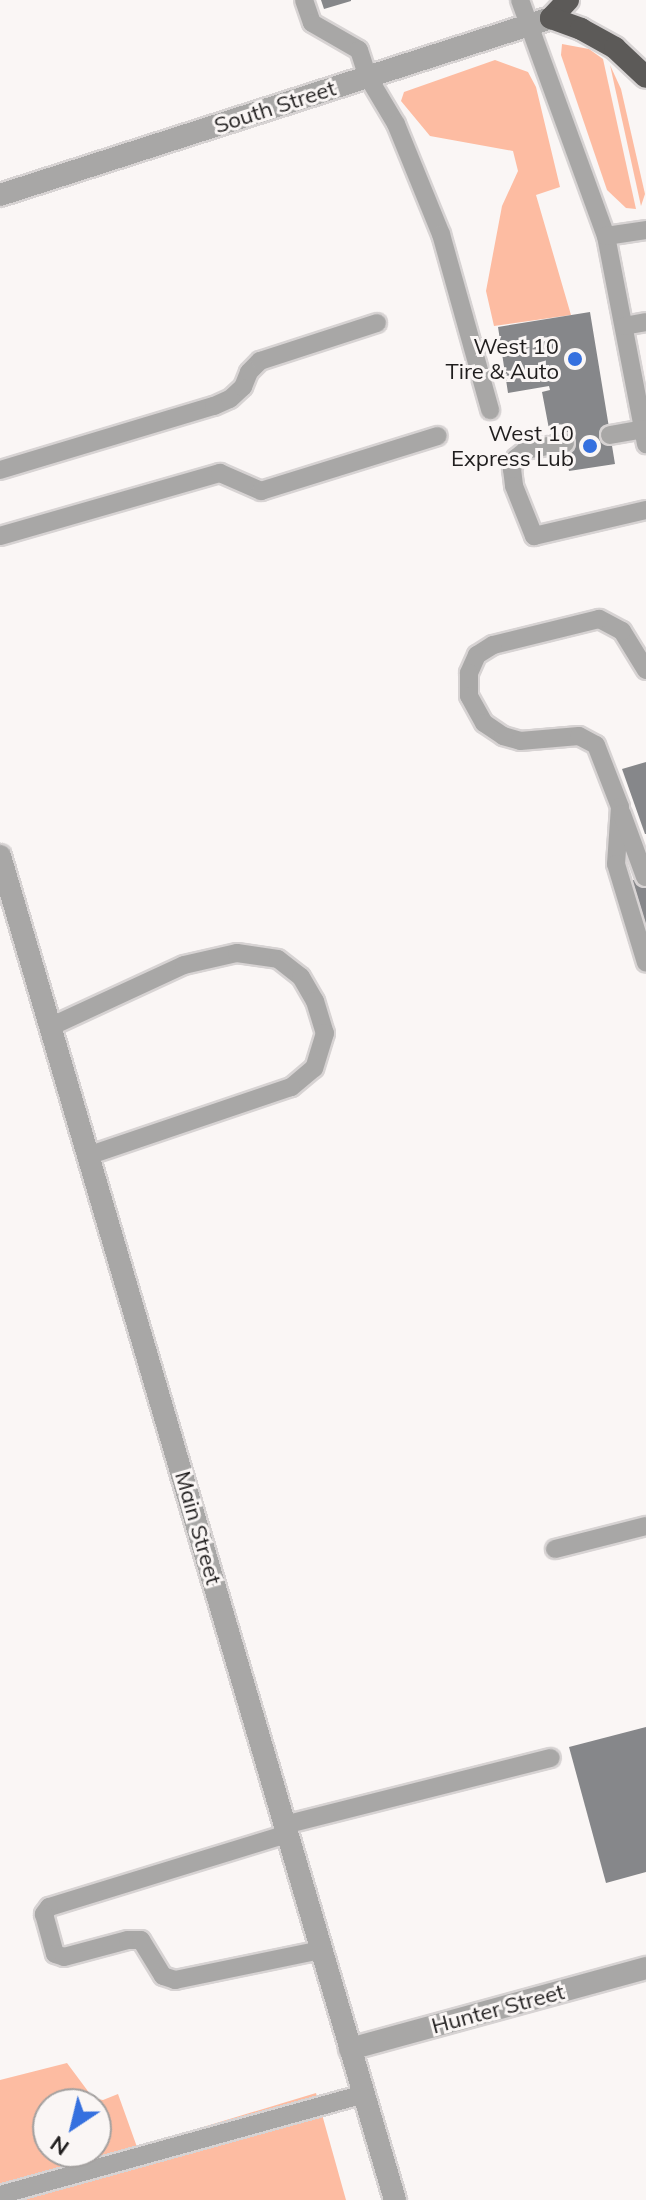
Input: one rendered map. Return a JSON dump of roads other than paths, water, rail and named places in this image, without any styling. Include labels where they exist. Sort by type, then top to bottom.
[{"type":"highway","points":[[568,0],[551,18],[615,48],[646,77]]},
{"type":"street","name":"South Street","points":[[0,195],[551,18]]},
{"type":"street","name":"Main Street","points":[[0,856],[395,2200]]},
{"type":"street","name":"Hunter Street","points":[[350,2049],[646,1968]]},
{"type":"lane","points":[[304,0],[312,23],[359,50],[368,77],[396,124],[441,234],[490,410]]},
{"type":"lane","points":[[520,0],[606,236],[644,437],[610,435]]},
{"type":"lane","points":[[606,236],[646,230]]},
{"type":"lane","points":[[624,326],[646,322]]},
{"type":"lane","points":[[0,470],[214,406],[230,399],[243,387],[249,372],[260,361],[377,323]]},
{"type":"lane","points":[[0,536],[220,473],[261,491],[438,436]]},
{"type":"lane","points":[[565,443],[526,450],[516,458],[512,469],[514,486],[534,536],[646,510]]},
{"type":"lane","points":[[645,877],[596,745],[579,736],[520,741],[503,736],[484,723],[469,696],[469,673],[477,655],[493,645],[599,619],[622,631],[646,670]]},
{"type":"lane","points":[[620,807],[616,864],[646,963]]},
{"type":"lane","points":[[52,1026],[184,965],[237,953],[278,959],[301,977],[315,1001],[325,1033],[314,1068],[291,1087],[90,1155]]},
{"type":"lane","points":[[555,1549],[646,1526]]},
{"type":"lane","points":[[321,1950],[175,1980],[163,1976],[141,1940],[128,1940],[64,1957],[55,1954],[44,1914],[49,1907],[285,1829],[551,1758]]},
{"type":"lane","points":[[0,2195],[364,2094]]},
{"type":"place","name":"West 10 Tire & Auto","points":[[575,359]]},
{"type":"place","name":"West 10 Express Lub","points":[[590,446]]}]
